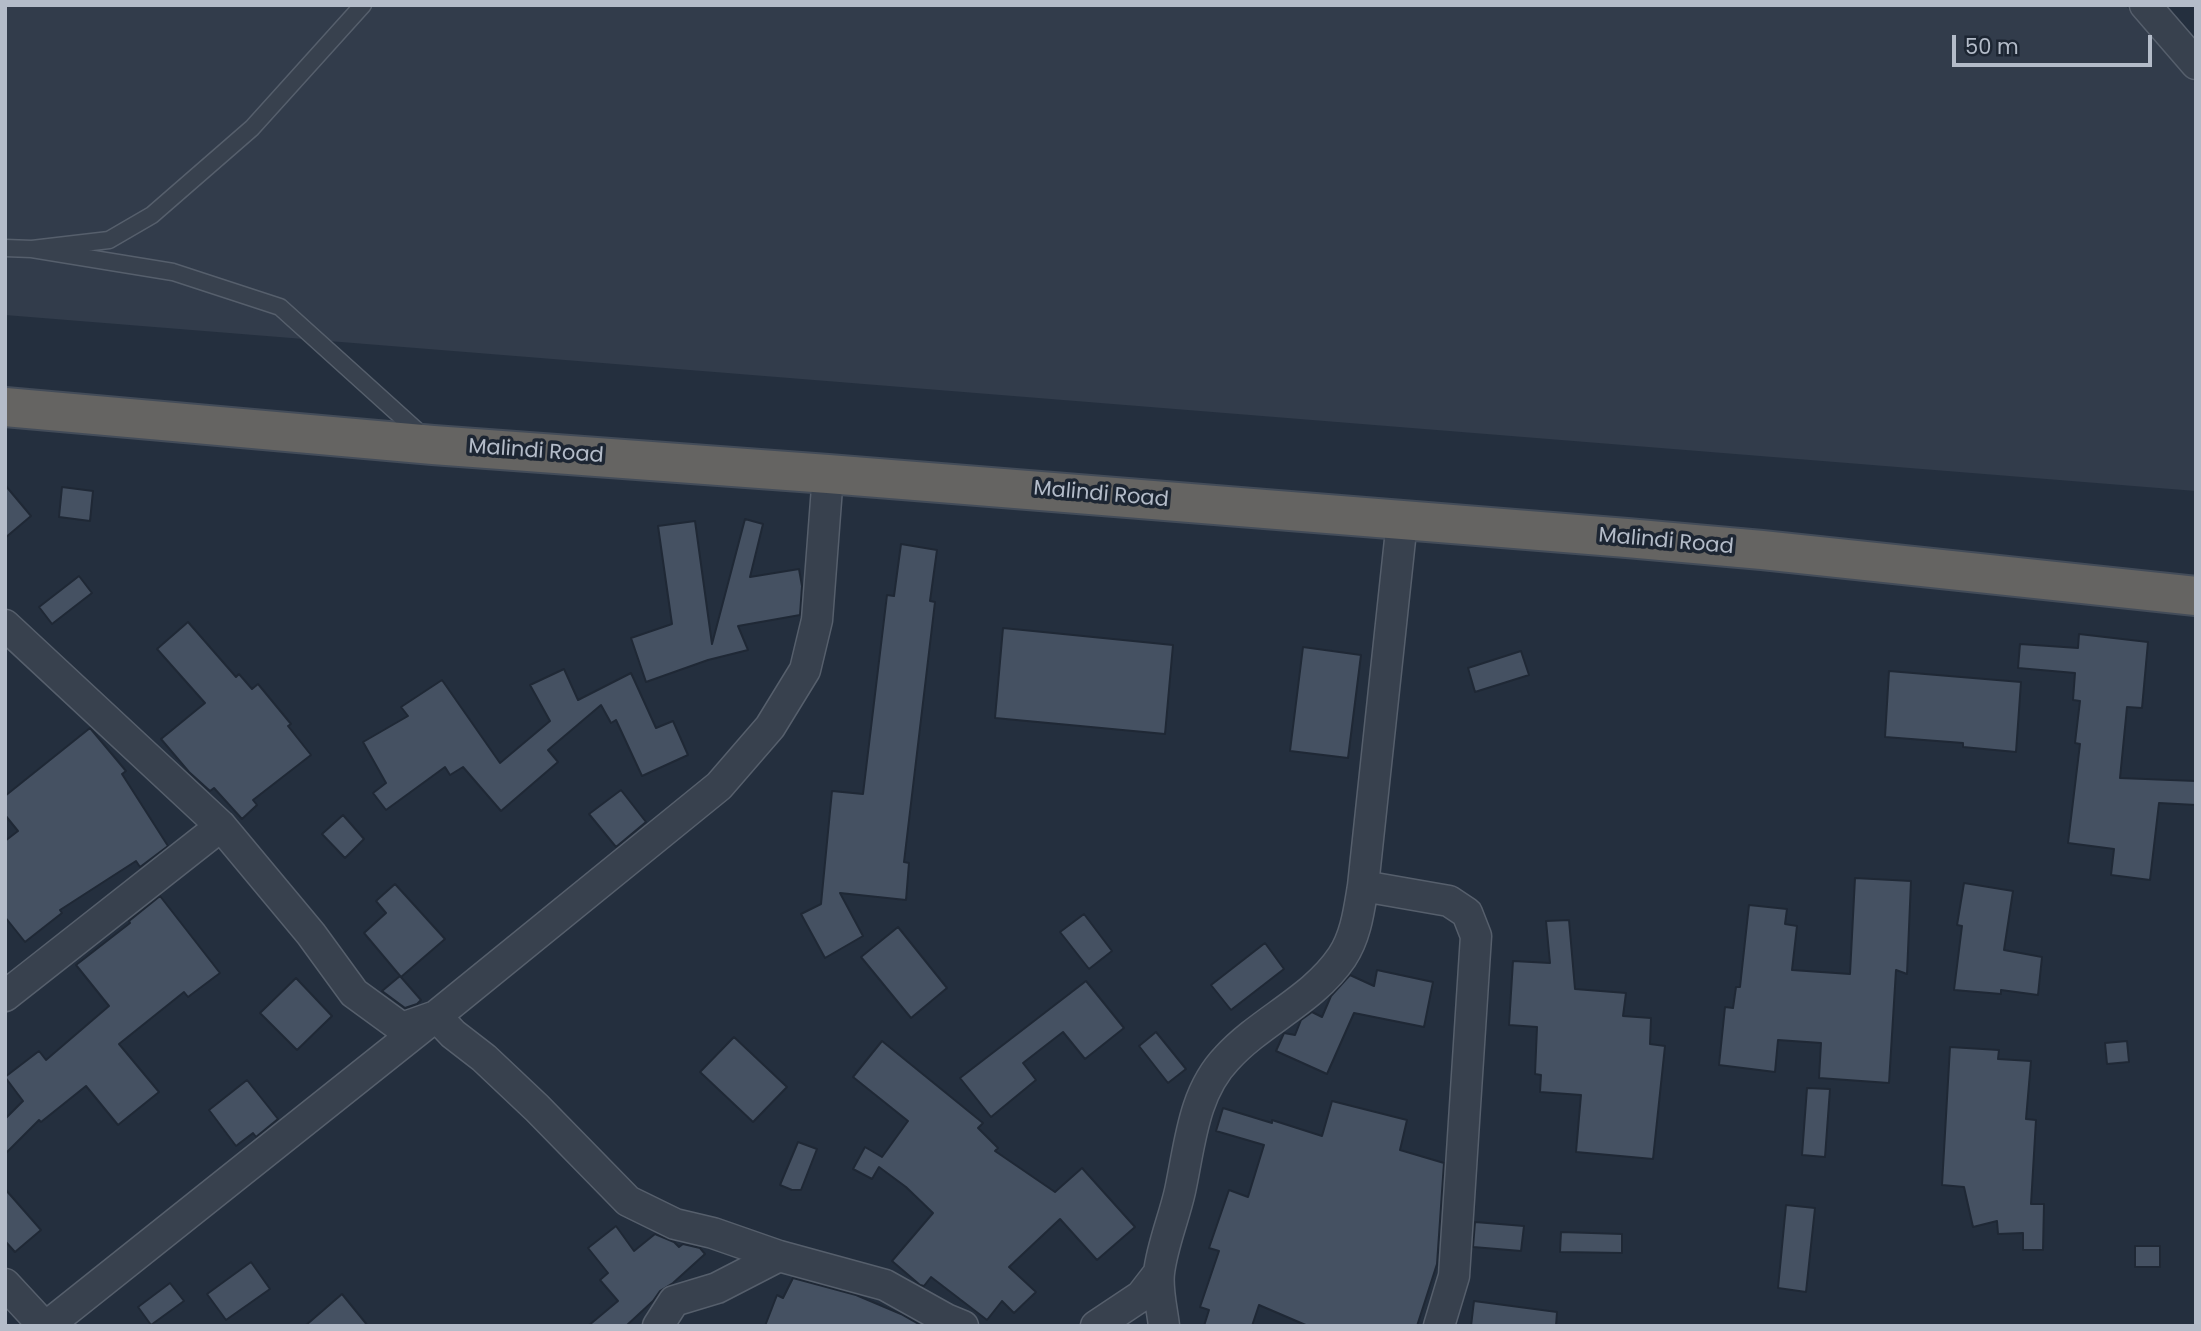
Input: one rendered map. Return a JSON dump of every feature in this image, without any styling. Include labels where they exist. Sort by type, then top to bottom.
[{"type":"highway","name":"Malindi Road","points":[[5,407],[433,445],[828,474],[1762,550],[2196,596]]},
{"type":"street","points":[[2145,5],[2196,64]]},
{"type":"street","points":[[5,1284],[45,1326],[436,1016],[719,786],[770,727],[805,670],[817,620],[828,474]]},
{"type":"street","points":[[1164,1326],[1158,1274],[1180,1191],[1193,1125],[1208,1083],[1226,1058],[1319,986],[1343,955],[1356,924],[1363,886],[1402,521]]},
{"type":"street","points":[[5,625],[221,826],[311,934],[354,993],[402,1028],[436,1016]]},
{"type":"street","points":[[5,996],[221,826]]},
{"type":"street","points":[[1363,886],[1449,901],[1467,912],[1476,936],[1454,1276],[1439,1326]]},
{"type":"street","points":[[436,1016],[537,1108],[628,1201],[675,1224],[713,1233],[779,1256],[885,1284],[963,1326]]},
{"type":"street","points":[[658,1326],[674,1301],[717,1288],[779,1256]]},
{"type":"street","points":[[1096,1326],[1141,1296],[1158,1274]]},
{"type":"lane","points":[[32,249],[109,240],[152,215],[252,128],[363,5]]},
{"type":"lane","points":[[5,248],[32,249],[173,272],[280,307],[433,445]]},
{"type":"shaded area","points":[[5,5],[2125,5],[2196,84],[2196,491],[5,315]]},
{"type":"building","points":[[5,485],[31,516],[5,538]]},
{"type":"building","points":[[62,487],[93,491],[90,521],[59,517]]},
{"type":"building","points":[[745,519],[763,524],[750,577],[799,569],[802,586],[800,615],[738,626],[748,650],[708,660],[646,682],[631,638],[672,624],[658,526],[695,521],[712,644]]},
{"type":"building","points":[[901,544],[937,550],[930,601],[935,602],[904,862],[909,863],[906,900],[840,893],[863,936],[825,958],[801,914],[821,904],[832,791],[863,794],[887,595],[894,596]]},
{"type":"building","points":[[79,576],[92,593],[52,624],[39,607]]},
{"type":"building","points":[[188,622],[236,677],[239,674],[252,689],[258,684],[291,724],[288,726],[311,755],[253,800],[257,805],[242,819],[214,788],[210,791],[189,772],[161,739],[205,703],[157,649]]},
{"type":"building","points":[[1003,628],[1173,645],[1165,734],[995,718]]},
{"type":"building","points":[[2079,634],[2148,642],[2142,708],[2127,707],[2120,778],[2196,781],[2196,805],[2159,803],[2150,880],[2111,875],[2114,849],[2068,843],[2080,744],[2075,743],[2080,701],[2073,700],[2075,673],[2018,668],[2020,644],[2078,648]]},
{"type":"building","points":[[1303,647],[1361,655],[1348,758],[1290,751]]},
{"type":"building","points":[[1521,651],[1529,675],[1475,692],[1468,668]]},
{"type":"building","points":[[564,669],[578,700],[631,673],[656,728],[673,721],[688,755],[642,776],[616,720],[611,723],[601,705],[548,750],[558,762],[501,811],[463,767],[450,775],[445,767],[386,810],[373,793],[386,783],[363,742],[408,716],[401,707],[442,680],[500,763],[550,721],[530,685]]},
{"type":"building","points":[[1889,671],[2021,682],[2016,752],[1963,747],[1963,743],[1885,737]]},
{"type":"building","points":[[90,728],[126,771],[122,774],[168,846],[140,867],[136,861],[60,910],[62,913],[25,942],[5,917],[5,841],[18,831],[5,815],[5,796]]},
{"type":"building","points":[[621,790],[646,822],[616,847],[589,814]]},
{"type":"building","points":[[343,815],[364,839],[345,858],[322,834]]},
{"type":"building","points":[[1855,878],[1911,881],[1907,974],[1896,970],[1889,1083],[1819,1078],[1821,1043],[1778,1040],[1775,1072],[1719,1065],[1725,1007],[1733,1008],[1736,987],[1740,987],[1749,905],[1787,909],[1785,924],[1797,926],[1792,970],[1850,974]]},
{"type":"building","points":[[1964,883],[2013,891],[2004,950],[2042,957],[2038,995],[2001,990],[2001,994],[1954,990],[1962,926],[1957,925]]},
{"type":"building","points":[[395,884],[445,939],[401,977],[364,933],[386,913],[376,901]]},
{"type":"building","points":[[160,896],[220,973],[188,997],[184,992],[119,1044],[159,1092],[118,1125],[86,1086],[41,1122],[39,1120],[5,1154],[5,1119],[23,1101],[5,1077],[39,1051],[46,1060],[109,1006],[76,965]]},
{"type":"building","points":[[1084,914],[1112,951],[1089,969],[1060,932]]},
{"type":"building","points":[[1569,920],[1575,989],[1626,993],[1623,1016],[1651,1018],[1650,1044],[1665,1046],[1653,1159],[1576,1152],[1581,1095],[1540,1092],[1541,1075],[1535,1074],[1537,1027],[1509,1025],[1513,961],[1550,963],[1546,921]]},
{"type":"building","points":[[898,927],[947,988],[911,1018],[861,957]]},
{"type":"building","points":[[1265,943],[1284,969],[1231,1010],[1211,985]]},
{"type":"building","points":[[1377,970],[1433,982],[1424,1027],[1354,1013],[1327,1074],[1276,1051],[1284,1033],[1295,1035],[1301,1020],[1312,1012],[1322,1017],[1331,996],[1350,975],[1374,986]]},
{"type":"building","points":[[400,976],[421,1000],[417,1004],[405,1008],[382,991]]},
{"type":"building","points":[[296,978],[332,1016],[297,1050],[260,1013]]},
{"type":"building","points":[[1086,981],[1124,1028],[1085,1059],[1063,1032],[1023,1063],[1036,1080],[991,1117],[960,1078]]},
{"type":"building","points":[[1156,1032],[1186,1069],[1168,1083],[1139,1046]]},
{"type":"building","points":[[734,1037],[787,1087],[753,1122],[700,1072]]},
{"type":"building","points":[[882,1041],[983,1123],[978,1128],[998,1148],[995,1151],[1055,1192],[1082,1168],[1135,1227],[1097,1260],[1060,1219],[1009,1267],[1036,1292],[1014,1313],[1002,1301],[987,1320],[931,1277],[924,1286],[920,1285],[892,1261],[933,1213],[906,1187],[879,1167],[872,1179],[853,1169],[865,1147],[882,1157],[908,1121],[853,1077]]},
{"type":"building","points":[[2127,1041],[2129,1062],[2107,1064],[2105,1043]]},
{"type":"building","points":[[1950,1047],[1999,1050],[1998,1059],[2031,1061],[2026,1119],[2036,1120],[2031,1204],[2044,1204],[2043,1250],[2023,1250],[2023,1233],[1998,1234],[1997,1221],[1973,1227],[1964,1187],[1942,1185]]},
{"type":"building","points":[[247,1080],[278,1119],[256,1137],[253,1133],[236,1146],[209,1110]]},
{"type":"building","points":[[1807,1088],[1830,1089],[1825,1157],[1802,1155]]},
{"type":"building","points":[[1332,1101],[1407,1120],[1400,1150],[1444,1163],[1437,1264],[1417,1326],[1308,1326],[1259,1305],[1252,1326],[1204,1326],[1209,1310],[1200,1307],[1219,1251],[1209,1248],[1229,1190],[1248,1197],[1264,1145],[1216,1131],[1223,1108],[1322,1136]]},
{"type":"building","points":[[798,1142],[817,1149],[801,1190],[792,1190],[780,1185]]},
{"type":"building","points":[[5,1189],[41,1230],[15,1252],[5,1241]]},
{"type":"building","points":[[1786,1205],[1815,1208],[1806,1292],[1778,1288]]},
{"type":"building","points":[[1475,1222],[1524,1226],[1521,1251],[1473,1247]]},
{"type":"building","points":[[616,1226],[634,1251],[655,1234],[679,1247],[683,1244],[700,1248],[705,1254],[660,1291],[626,1326],[588,1326],[618,1301],[600,1280],[608,1273],[588,1248]]},
{"type":"building","points":[[1561,1232],[1622,1234],[1622,1253],[1560,1252]]},
{"type":"building","points":[[2135,1246],[2160,1246],[2160,1267],[2135,1267]]},
{"type":"building","points":[[251,1262],[270,1289],[226,1320],[207,1294]]},
{"type":"building","points":[[793,1278],[856,1295],[922,1326],[765,1326],[777,1295],[783,1298]]},
{"type":"building","points":[[170,1283],[184,1301],[151,1325],[138,1307]]},
{"type":"building","points":[[342,1294],[368,1326],[305,1326]]},
{"type":"building","points":[[1474,1301],[1557,1312],[1556,1326],[1471,1326]]}]
